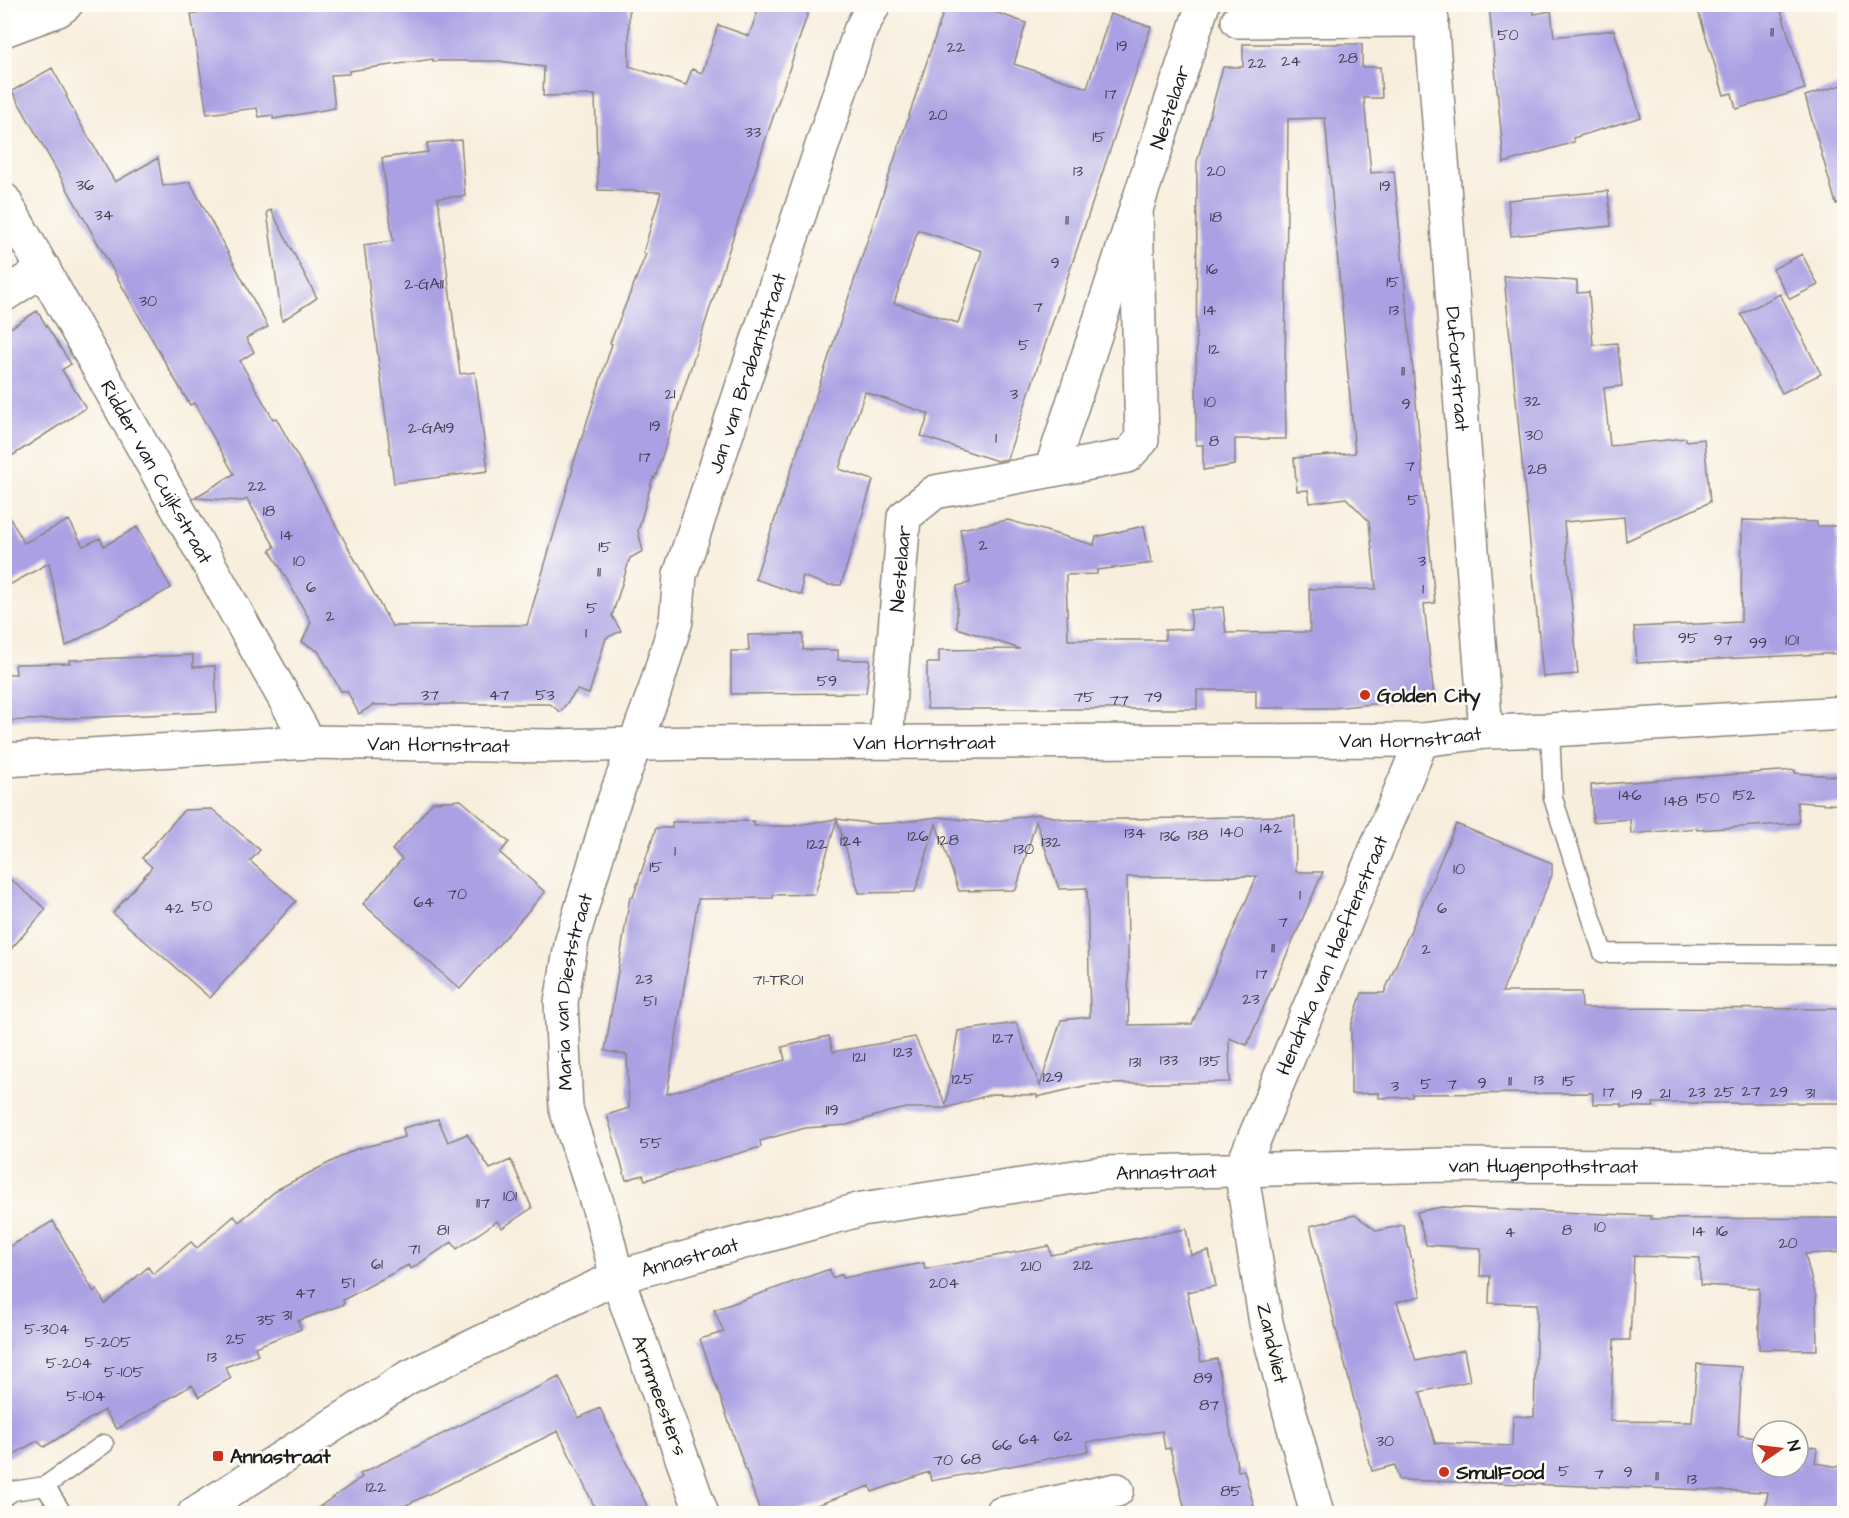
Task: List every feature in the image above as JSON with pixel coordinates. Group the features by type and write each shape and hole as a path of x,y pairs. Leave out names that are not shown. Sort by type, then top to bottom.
{"street":[{"path":"4,30 58,10 66,4"},
{"name":"Jan van Brabantstraat","path":"635,744 655,690 676,621 680,575 860,31 874,4"},
{"name":"Nestelaar","path":"1051,471 1203,4"},
{"path":"1238,21 1431,12"},
{"name":"Dufourstraat","path":"1431,12 1486,732"},
{"name":"Ridder van Cuijkstraat","path":"4,200 309,742"},
{"name":"Nestelaar","path":"886,742 904,517 935,492 1127,456 1142,440 1136,208"},
{"path":"4,295 44,269"},
{"name":"Van Hornstraat","path":"4,760 309,742 550,746 1422,740 1486,732 1845,713"},
{"name":"Hendrika van Haeftenstraat","path":"1241,1170 1422,740"},
{"name":"Maria van Dieststraat","path":"617,1277 602,1218 566,1109 561,1002 572,940 611,809 635,744"},
{"name":"van Hugenpothstraat","path":"1241,1170 1446,1165 1845,1167"},
{"name":"Annastraat","path":"194,1514 406,1378 617,1277 862,1209 1101,1173 1241,1170"},
{"name":"Zandvliet","path":"1241,1170 1266,1323 1317,1514"},
{"name":"Armmeesters","path":"617,1277 702,1514"},
{"path":"1001,1514 1117,1490"}],"lane":[{"path":"1550,730 1553,798 1603,953 1845,954"},
{"path":"4,1497 13,1491 45,1486 104,1444"},
{"path":"45,1486 63,1514"}],"building":[{"path":"252,4 629,4 629,66 686,85 692,69 702,73 718,25 749,36 760,4 811,4 655,478 653,477 638,531 643,551 630,558 612,616 621,631 606,638 589,694 577,690 560,712 550,704 454,704 373,705 359,714 347,691 341,691 318,651 302,642 311,622 270,550 275,547 247,499 243,501 194,498 234,474 194,403 190,405 170,371 12,91 52,68 80,123 115,182 158,158 163,186 190,182 268,327 246,338 254,352 240,361 273,419 276,418 392,626 527,625 572,468 612,344 610,343 646,254 643,253 661,192 598,190 595,95 543,96 544,67 499,61 433,61 433,59 349,71 349,74 331,75 335,108 273,119 273,115 259,117 257,108 207,114 191,14"},
{"path":"946,4 972,4 1026,23 1014,64 1087,88 1110,14 1151,27 1007,459 997,461 921,436 929,414 865,392 839,469 873,480 841,585 828,585 802,576 802,595 755,579","holes":["918,230 982,251 958,323 894,303"]},
{"path":"1489,4 1533,4 1534,14 1551,11 1554,37 1614,30 1641,117 1573,138 1574,142 1504,163"},
{"path":"1696,4 1779,4 1805,89 1736,109 1732,93 1724,95"},
{"path":"1243,44 1362,44 1362,67 1380,67 1382,98 1364,98 1371,173 1394,171 1435,603 1424,604 1434,698 1332,708 1256,708 1256,690 1197,690 1197,709 927,709 927,663 939,663 939,650 1020,649 957,628 957,586 970,583 960,529 1008,520 1094,545 1096,537 1144,526 1151,562 1154,563 1097,570 1097,574 1066,575 1068,640 1165,640 1165,630 1192,629 1190,610 1223,607 1226,633 1310,632 1309,589 1376,589 1369,521 1346,498 1310,503 1308,490 1297,491 1294,458 1355,453 1325,118 1288,119 1286,439 1235,439 1235,465 1203,470 1203,445 1196,445 1197,162 1223,67 1243,67"},
{"path":"1845,84 1845,203 1836,204 1805,96"},
{"path":"461,140 465,196 438,198 460,374 475,372 488,471 394,483 364,245 393,241 382,158 428,152 427,143"},
{"path":"1608,191 1611,226 1511,236 1508,200"},
{"path":"271,210 317,298 282,321 267,212"},
{"path":"1802,254 1818,285 1790,299 1773,269"},
{"path":"1504,276 1577,281 1577,293 1589,292 1593,345 1617,343 1622,386 1604,388 1610,446 1686,438 1686,441 1704,439 1710,502 1626,541 1624,517 1564,522 1578,674 1543,677"},
{"path":"1780,294 1821,374 1782,393 1741,314"},
{"path":"37,311 71,364 62,370 86,408 4,461 4,332"},
{"path":"4,507 24,543 69,520 83,546 100,538 104,546 137,527 171,588 66,646 49,563 4,588"},
{"path":"1742,520 1817,522 1817,526 1836,526 1843,618 1845,618 1845,653 1637,663 1634,627 1741,622"},
{"path":"803,634 803,650 838,650 838,660 870,660 866,693 731,694 731,651 749,651 748,635"},
{"path":"193,655 193,667 215,666 217,712 4,721 4,674 16,674 15,664"},
{"path":"1795,770 1795,773 1845,777 1845,805 1797,802 1799,823 1697,830 1697,828 1631,834 1630,819 1593,822 1591,785"},
{"path":"461,800 509,842 500,853 545,892 460,989 363,904 402,859 392,850 433,802"},
{"path":"212,809 260,850 250,861 296,901 210,998 113,913 152,867 142,858 184,810"},
{"path":"1038,814 1069,820 1295,816 1296,872 1323,872 1247,1045 1229,1038 1230,1082 1088,1085 1037,1097 1037,1095 992,1094 946,1108 907,1108 847,1125 805,1128 760,1141 761,1147 645,1180 643,1175 626,1180 607,1115 629,1108 627,1055 605,1051 630,897 633,897 656,828 672,828 672,822 754,821 754,826 791,826 837,819 875,824 938,817 983,822","holes":["837,819 859,893 915,892 936,824 959,891 1016,890 1036,821 1059,889 1087,888 1090,1017 1061,1020 1040,1086 1016,1023 958,1031 946,1105 915,1037 833,1052 829,1036 782,1047 785,1060 667,1094 698,899 773,898 773,895 815,894","1257,876 1192,1024 1129,1025 1127,877"]},
{"path":"1456,824 1552,863 1552,875 1502,992 1581,992 1582,1008 1845,1009 1845,1103 1653,1103 1654,1107 1622,1107 1621,1104 1593,1104 1593,1093 1412,1094 1412,1097 1379,1098 1379,1093 1351,1094 1351,1026 1362,993 1384,993"},
{"path":"4,874 46,909 4,957"},
{"path":"438,1119 448,1142 467,1134 490,1169 511,1160 532,1208 502,1228 497,1221 457,1249 452,1242 411,1269 408,1265 343,1300 344,1304 298,1321 301,1329 255,1347 258,1355 225,1367 231,1378 199,1397 192,1385 117,1429 104,1410 44,1447 37,1441 4,1460 4,1250 53,1221 94,1292 97,1290 105,1304 148,1267 153,1274 191,1242 197,1248 234,1216 239,1222 278,1189 356,1149 405,1137 403,1128"},
{"path":"1441,1207 1651,1216 1651,1219 1845,1218 1845,1252 1805,1254 1816,1297 1817,1350 1759,1349 1759,1288 1700,1285 1700,1258 1634,1256 1630,1340 1614,1340 1610,1421 1692,1422 1697,1364 1742,1367 1738,1435 1750,1437 1750,1479 1810,1479 1810,1447 1817,1448 1815,1463 1845,1468 1845,1514 1799,1514 1765,1509 1768,1492 1399,1480 1395,1465 1372,1471 1310,1226 1355,1215 1377,1231 1403,1225 1421,1296 1397,1302 1416,1361 1464,1350 1470,1381 1420,1392 1435,1443 1512,1446 1513,1416 1534,1417 1537,1304 1489,1303 1490,1276 1480,1276 1481,1248 1426,1245 1417,1212"},
{"path":"1186,1229 1191,1255 1209,1251 1216,1286 1187,1292 1201,1362 1217,1359 1238,1471 1244,1470 1256,1514 1186,1514 1170,1448 1165,1449 1162,1431 1087,1442 1089,1451 931,1481 929,1472 872,1492 870,1486 792,1514 761,1514 700,1339 724,1332 714,1310 830,1269 832,1278 842,1274 843,1278 924,1263 925,1269 1049,1246 1051,1255"},
{"path":"559,1377 579,1418 600,1408 651,1514 598,1514 558,1431 388,1514 309,1514 362,1477 360,1474"}],"place":[{"name":"Golden City","path":"1365,695"},
{"name":"Annastraat","path":"218,1456"},
{"name":"SmulFood","path":"1444,1472"}]}
